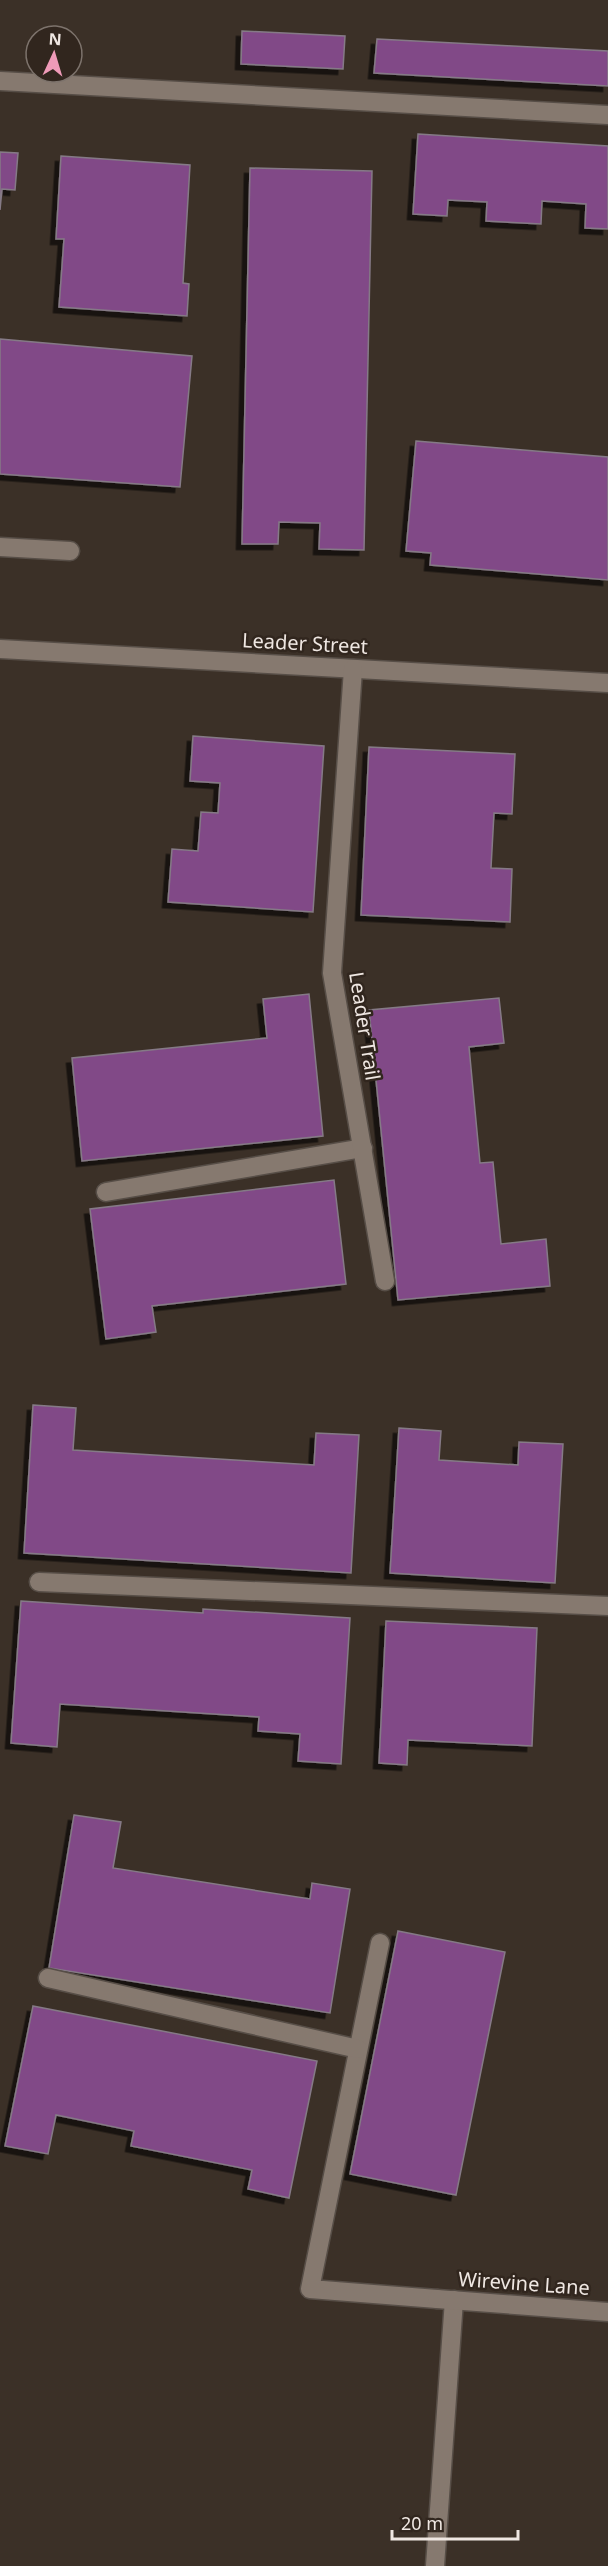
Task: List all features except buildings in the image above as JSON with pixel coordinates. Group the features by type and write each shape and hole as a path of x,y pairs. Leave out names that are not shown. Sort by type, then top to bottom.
{"street":[{"path":"0,81 608,115"},
{"path":"0,547 70,551"},
{"name":"Leader Street","path":"0,649 608,683"},
{"name":"Leader Trail","path":"353,669 332,973 385,1281"},
{"path":"106,1192 363,1148"},
{"path":"39,1582 608,1606"},
{"path":"48,1978 358,2049 380,1942"},
{"name":"Wirevine Lane","path":"358,2049 310,2289 608,2312"},
{"path":"435,2566 446,2300"}]}
